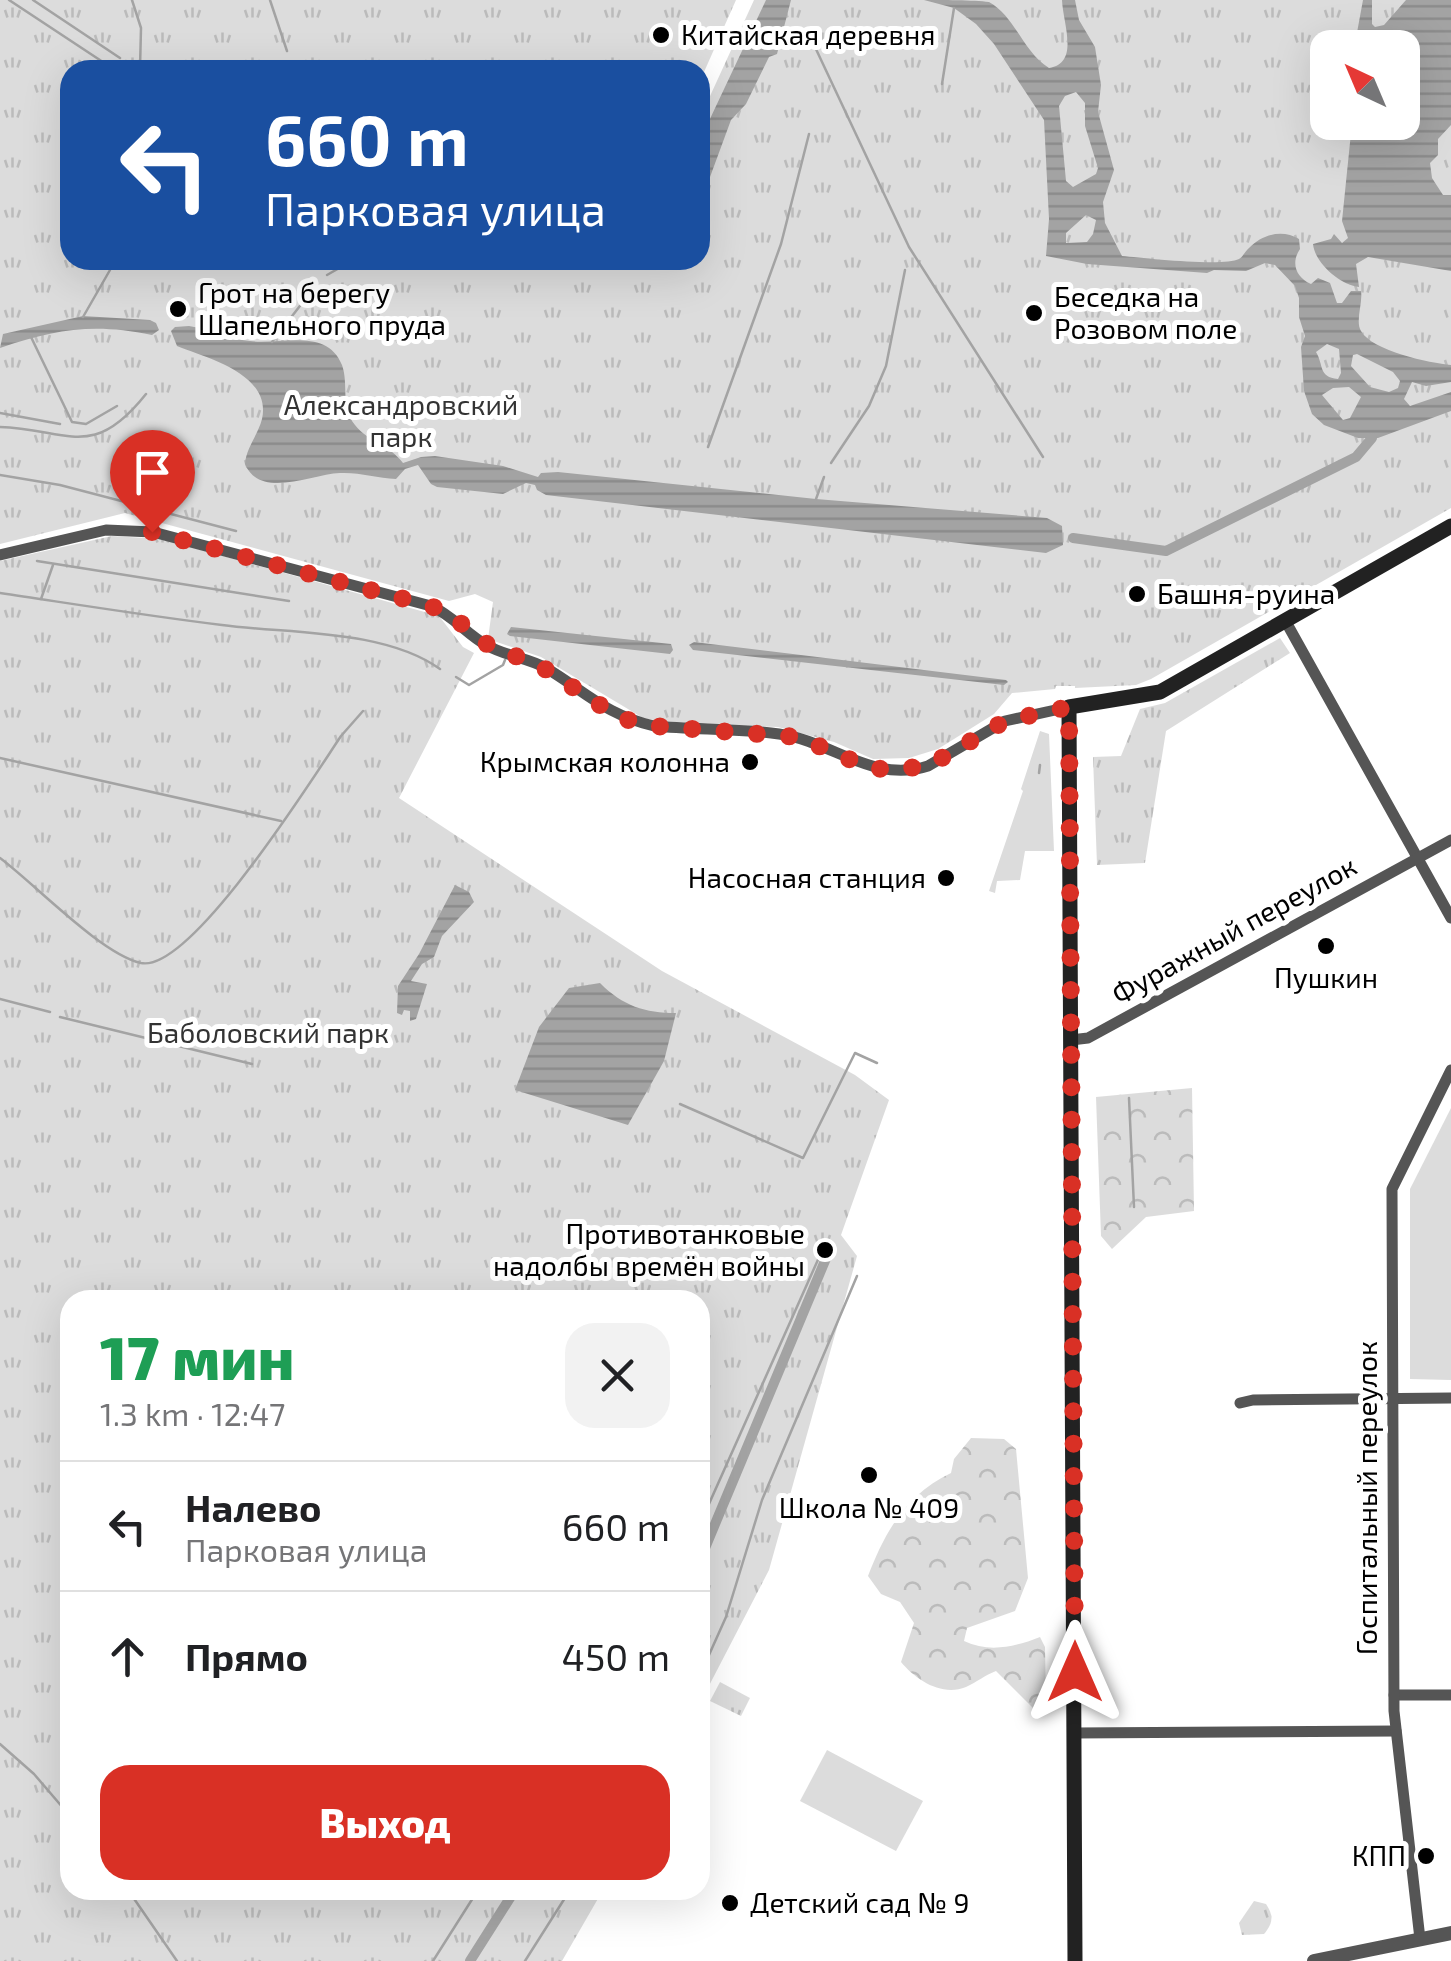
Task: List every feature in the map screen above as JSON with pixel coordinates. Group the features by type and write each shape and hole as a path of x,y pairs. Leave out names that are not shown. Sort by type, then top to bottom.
{"main road":[{"path":"1075,1961 1069,707 1160,692 1451,526"}],"street":[{"path":"0,555 106,530 152,532 431,606 449,614 492,648 536,663 615,715 631,721 798,737 865,766 887,770 928,766 1005,721 1069,707"},
{"path":"1286,622 1451,918"},
{"name":"Фуражный переулок","path":"1071,1040 1099,1032 1451,840"},
{"name":"Госпитальный переулок","path":"1420,1939 1394,1696 1392,1189 1451,1070"},
{"path":"1240,1403 1451,1398"},
{"path":"1394,1696 1451,1695"},
{"path":"1075,1732 1396,1731"},
{"path":"1314,1961 1451,1933"}],"green space":[{"name":"Александровский парк","path":"0,0 736,0 709,60 60,60 60,270 710,270 710,96 754,0 1451,0 1451,508 1151,679 1136,685 1056,686 1012,693 994,714 938,749 909,758 873,759 834,742 778,727 676,724 643,718 541,657 488,639 493,602 475,594 449,601 125,513 0,544"},
{"name":"Баболовский парк","path":"112,536 162,539 439,616 463,647 474,653 399,798 662,971 855,1075 889,1100 841,1235 857,1256 769,1570 710,1684 710,1290 60,1290 60,1900 597,1900 562,1961 0,1961 0,561"},
{"path":"1280,638 1290,653 1166,731 1145,863 1097,865 1093,757 1121,756 1140,709 1165,703"},
{"path":"1040,731 1049,734 1054,851 1025,851 1020,880 997,881 995,893 989,891"},
{"path":"1192,1088 1194,1211 1146,1217 1112,1249 1101,1236 1096,1097"},
{"path":"1451,1108 1451,1380 1410,1379 1410,1189"},
{"path":"971,1438 1004,1439 1016,1449 1028,1578 1015,1611 967,1628 964,1641 1002,1647 1040,1637 1045,1647 1046,1703 1035,1710 996,1671 957,1690 930,1685 914,1675 901,1662 914,1623 900,1602 881,1594 868,1576 899,1516 921,1492 951,1473 954,1459"},
{"path":"720,1682 750,1698 741,1716 710,1701"},
{"path":"827,1750 923,1801 896,1851 800,1801"},
{"path":"1254,1901 1266,1904 1271,1923 1264,1934 1242,1935 1239,1923"}],"shaded area":[{"path":"766,0 791,0 777,54 769,57 746,104 731,120 710,177 710,119"},
{"path":"924,0 989,2 1006,16 1032,53 1049,68 1058,65 1067,51 1062,0 1075,0 1079,20 1095,47 1101,85 1098,112 1114,170 1103,202 1105,223 1122,256 1230,261 1240,258 1266,236 1293,236 1299,239 1296,269 1301,277 1311,284 1318,278 1330,283 1337,303 1342,303 1351,291 1361,291 1359,327 1367,338 1402,355 1451,365 1451,382 1426,386 1412,382 1404,399 1410,406 1451,392 1451,411 1378,438 1358,438 1324,425 1312,414 1304,391 1301,347 1305,336 1299,298 1295,286 1275,265 1265,263 1246,271 1207,273 1087,264 1046,256 1049,219 1044,120 994,44 954,8","holes":["1076,92 1085,103 1085,126 1098,168 1096,174 1073,187 1066,181 1059,106 1065,96","1086,215 1096,220 1087,242 1066,243 1066,233","1327,344 1339,349 1338,379 1324,373 1316,352","1357,354 1393,372 1400,381 1398,388 1389,392 1370,387 1351,366 1353,355","1349,387 1361,397 1350,418 1343,420 1322,395 1333,388"]},
{"path":"1363,0 1372,0 1375,27 1384,25 1406,0 1451,0 1451,125 1438,139 1438,155 1430,163 1432,178 1443,195 1451,195 1451,271 1368,257 1356,264 1359,287 1330,272 1315,252 1313,244 1331,239 1334,234 1342,243 1348,238 1342,221 1350,140 1420,140 1420,30 1357,30"},
{"path":"83,316 150,320 159,330 152,335 112,329 75,330 0,348 3,334"},
{"path":"189,326 242,340 302,340 326,346 342,365 350,418 366,436 403,463 435,456 503,466 538,477 541,473 558,472 1047,518 1062,526 1063,545 1046,553 546,495 526,483 503,494 437,487 418,465 405,469 396,479 340,473 288,482 262,481 245,464 262,419 257,390 234,370 177,346 171,331"},
{"path":"511,627 671,644 673,650 670,654 510,636 507,634"},
{"path":"694,642 1008,682 1004,685 693,650 689,645"},
{"path":"455,885 469,892 474,902 442,936 434,957 422,964 411,981 427,984 416,1019 410,1021 410,1011 397,1013 398,986"},
{"path":"600,983 635,1007 676,1013 664,1061 628,1125 515,1090 539,1027 569,988"}],"waterway":[{"path":"9,0 100,60"},
{"path":"33,0 120,58"},
{"path":"132,0 141,28 140,60"},
{"path":"270,0 287,51"},
{"path":"942,84 954,8"},
{"path":"807,30 909,247 1043,457"},
{"path":"708,447 781,244 809,134"},
{"path":"83,317 110,270"},
{"path":"327,275 336,270"},
{"path":"831,463 869,406 886,366 905,270"},
{"path":"272,342 313,289"},
{"path":"31,337 72,422 86,424 117,406"},
{"path":"0,427 78,437 94,435 127,415 146,394"},
{"path":"0,413 60,424"},
{"path":"1073,538 1166,551 1356,457 1372,438"},
{"path":"0,475 60,485 236,531"},
{"path":"816,499 824,477"},
{"path":"37,561 289,601"},
{"path":"41,599 53,565"},
{"path":"0,593 249,628 336,635 392,647 440,669"},
{"path":"456,677 469,685 505,660"},
{"path":"0,858 107,947 141,963 163,958 190,937 250,868 341,736 363,711"},
{"path":"0,758 281,821"},
{"path":"1039,773 1040,765"},
{"path":"0,999 50,1012"},
{"path":"60,1017 252,1064"},
{"path":"680,1104 803,1158 855,1053 877,1063"},
{"path":"1129,1098 1134,1207"},
{"path":"710,1502 821,1253"},
{"path":"710,1536 827,1256"},
{"path":"710,1653 726,1617 762,1500 857,1276"},
{"path":"0,1744 60,1804"},
{"path":"135,1900 177,1961"},
{"path":"433,1961 472,1900"},
{"path":"470,1961 509,1900"},
{"path":"525,1961 564,1900"}],"place":[{"name":"Китайская деревня","path":"661,35"},
{"name":"Грот на берегу Шапельного пруда","path":"178,309"},
{"name":"Беседка на Розовом поле","path":"1034,313"},
{"name":"Башня-руина","path":"1137,594"},
{"name":"Крымская колонна","path":"750,762"},
{"name":"Насосная станция","path":"946,878"},
{"name":"Пушкин","path":"1326,946"},
{"name":"Противотанковые надолбы времён войны","path":"825,1250"},
{"name":"Школа № 409","path":"869,1475"},
{"name":"КПП","path":"1426,1856"},
{"name":"Детский сад № 9","path":"730,1903"}],"route":[{"path":"152,532 431,606 449,614 483,644 546,668 615,715 654,726 798,737 865,766 902,771 928,766 1005,721 1069,707 1075,1672"}]}
